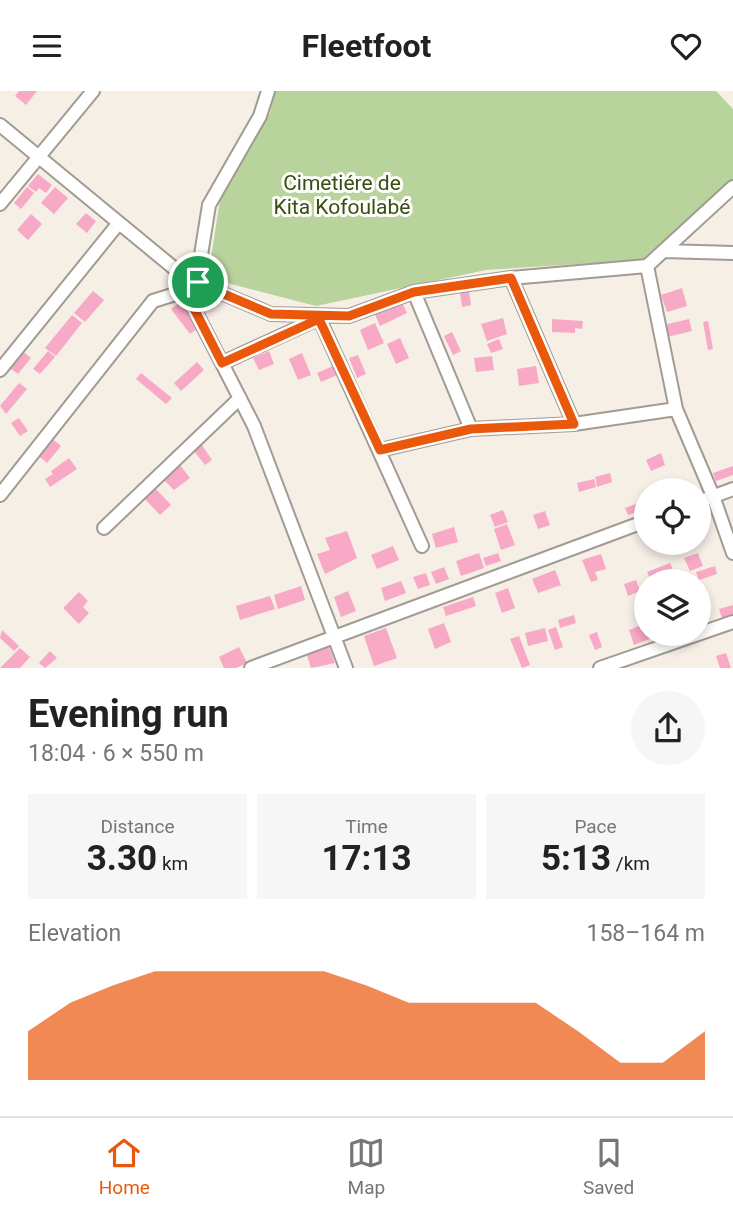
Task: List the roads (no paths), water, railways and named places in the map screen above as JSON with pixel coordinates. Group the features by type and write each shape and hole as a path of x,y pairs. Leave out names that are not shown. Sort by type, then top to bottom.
{"street":[{"path":"0,204 93,91"},
{"path":"268,91 260,116 209,205 190,288 222,363 254,426 346,668"},
{"path":"0,125 190,288 271,314 349,316"},
{"path":"222,363 319,319 349,316 414,292 511,278 647,266 733,187"},
{"path":"0,370 118,224"},
{"path":"664,251 733,253"},
{"path":"647,266 676,409 713,496 733,553"},
{"path":"511,278 574,424"},
{"path":"0,495 153,301 190,288"},
{"path":"414,292 471,429"},
{"path":"319,319 422,546"},
{"path":"104,528 240,398"},
{"path":"380,450 471,429 574,424 676,409"},
{"path":"713,496 733,489"},
{"path":"251,668 634,525"},
{"path":"600,668 733,622"}],"park label":[{"name":"Cimetiére de Kita Kofoulabé","path":"342,195"}]}
